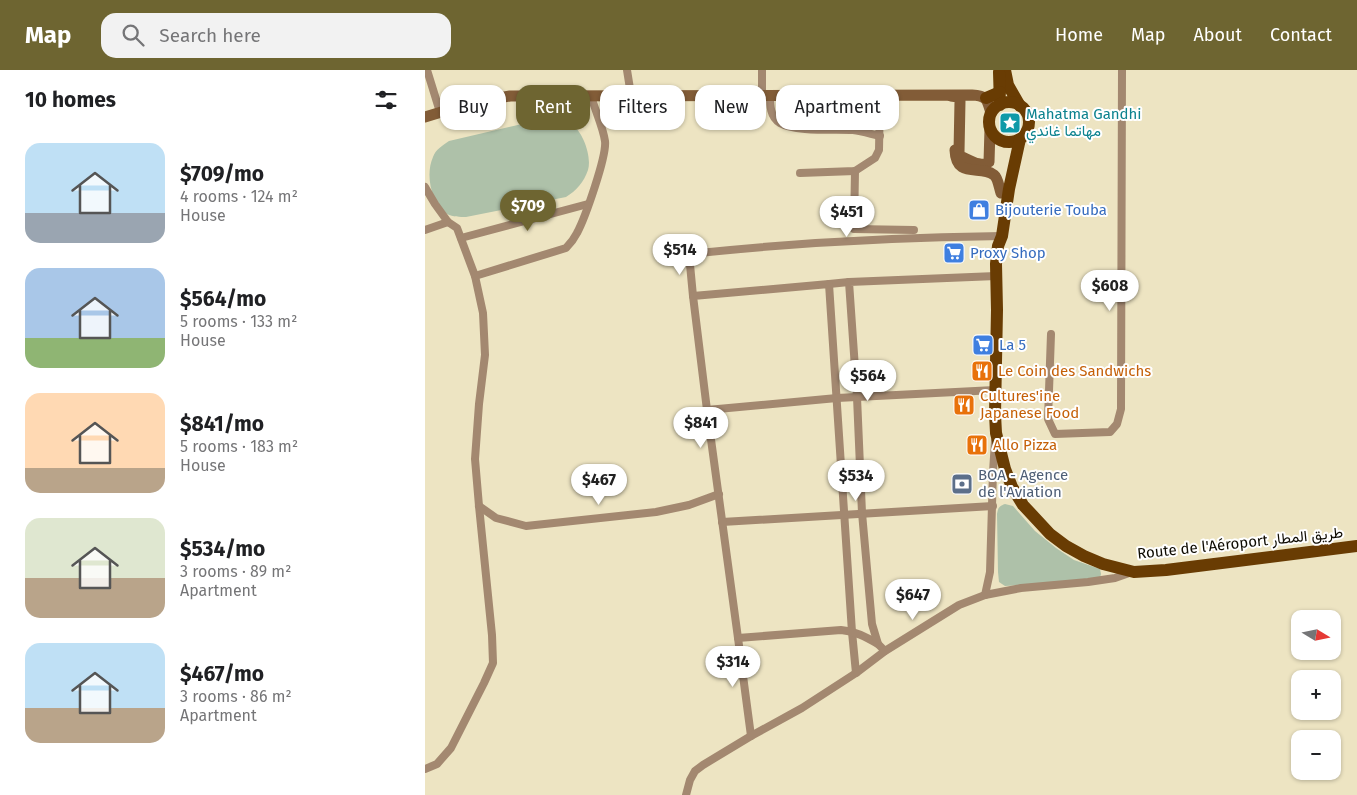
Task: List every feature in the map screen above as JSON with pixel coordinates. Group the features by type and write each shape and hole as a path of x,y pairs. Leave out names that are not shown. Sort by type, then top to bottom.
{"main road":[{"path":"986,98 997,103 1010,102 1026,111 1029,121 1027,131 1019,139 1002,141 993,134 991,129 989,121 997,103 999,70"},
{"path":"1005,70 1008,85 1020,106"},
{"name":"Route de l'Aéroport طريق المطار","path":"998,239 1019,139"},
{"name":"Route de l'Aéroport طريق المطار","path":"1002,141 1008,157 1001,193 996,276 995,433 1005,469 1012,487 1023,505 1050,534 1066,546 1103,564 1134,572 1166,570 1357,546"}],"street":[{"path":"425,117 440,112 427,70"},
{"path":"627,70 629,85"},
{"path":"762,70 764,85"},
{"path":"1051,334 1047,419 1055,434 1110,432 1117,424 1121,409 1122,70"},
{"path":"776,95 766,95 773,116 779,123 790,127 856,130 880,136"},
{"path":"899,95 973,95 986,98"},
{"path":"475,276 566,248 573,241 588,204 605,150 605,141 591,96"},
{"path":"506,97 600,96"},
{"path":"951,96 958,98 960,101 959,152 961,156 979,165 989,162 991,129"},
{"path":"951,96 956,100 955,153 958,163 971,170 992,173 995,176 1001,193"},
{"path":"800,173 855,172 875,158 879,150 880,130"},
{"path":"855,172 854,229 914,230"},
{"path":"425,187 447,222 457,228 475,276 483,313 485,355 475,459 493,663 451,748 437,764 425,769"},
{"path":"461,238 588,204"},
{"path":"425,230 447,222"},
{"path":"751,736 707,410 689,254 757,247 887,240 998,239"},
{"path":"693,296 849,282 996,276"},
{"path":"849,282 857,397 862,513 872,624 878,644"},
{"path":"829,284 856,673"},
{"path":"707,410 837,398 995,390"},
{"path":"985,596 991,572 995,433"},
{"path":"479,506 496,518 526,526 656,512 689,505 719,494"},
{"path":"722,522 993,506"},
{"path":"686,795 690,780 695,771 703,765 803,708 856,673 885,651 959,606 985,596 1021,588 1088,582 1115,578 1134,572"},
{"path":"738,638 841,630 865,636 885,651"}],"green space":[{"path":"516,125 516,130 577,130 583,138 589,158 588,170 582,182 566,197 466,217 447,214 437,203 431,188 430,172 434,154 449,141 496,130 506,130 506,128"},
{"path":"1005,504 1013,506 1035,531 1056,548 1074,560 1100,569 1100,578 1084,581 1005,586 999,582 997,514 999,508"}],"place":[{"name":"Mahatma Gandhi مهاتما غاندي","path":"1010,123"},
{"name":"Bijouterie Touba","path":"979,210"},
{"name":"Proxy Shop","path":"954,253"},
{"name":"La 5","path":"983,345"},
{"name":"Le Coin des Sandwichs","path":"982,371"},
{"name":"Cultures'ine Japanese Food","path":"964,405"},
{"name":"Allo Pizza","path":"977,445"},
{"name":"BOA - Agence de l'Aviation","path":"962,484"}]}
